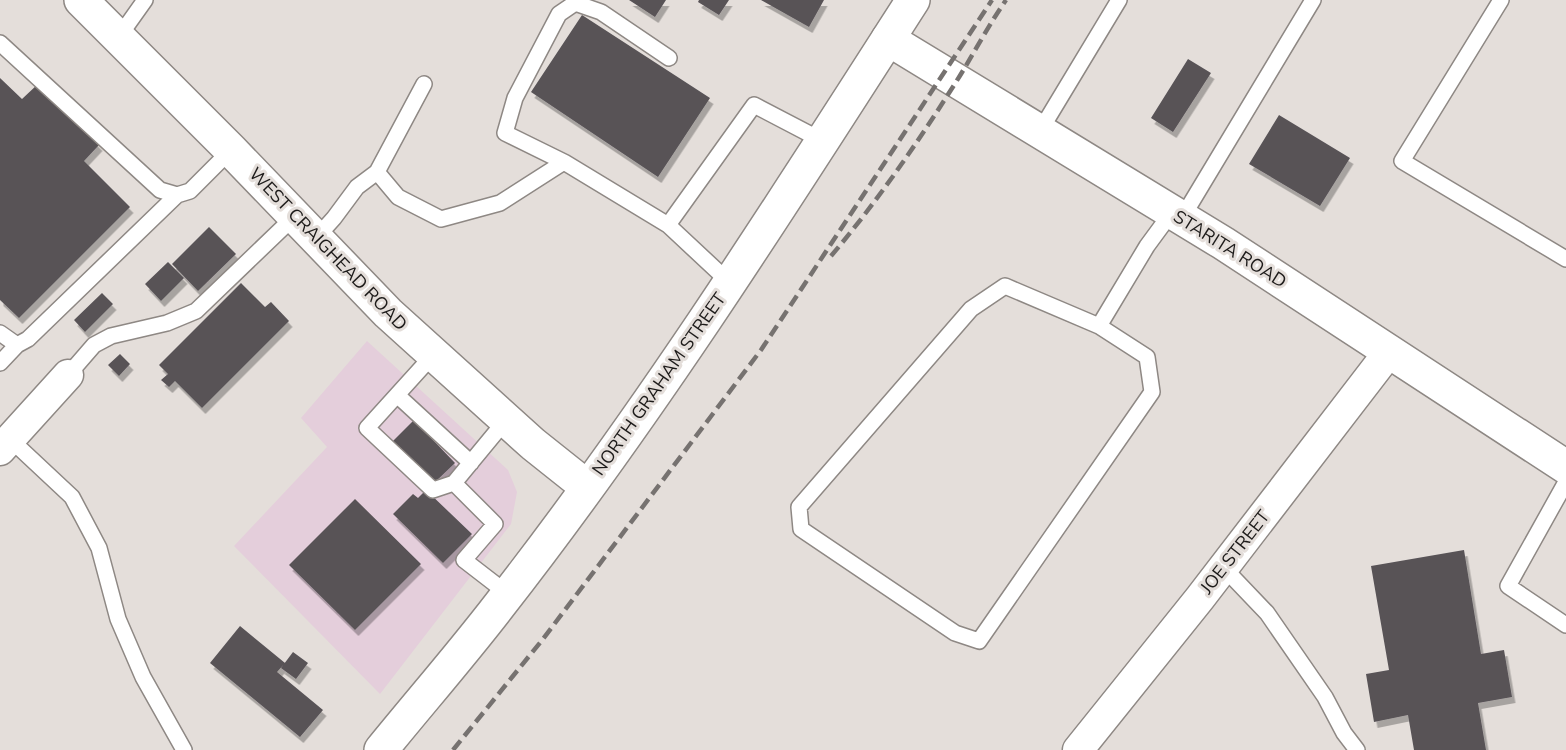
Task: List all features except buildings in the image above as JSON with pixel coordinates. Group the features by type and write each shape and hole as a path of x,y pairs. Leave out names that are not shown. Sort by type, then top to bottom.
{"street":[{"name":"WEST CRAIGHEAD ROAD","path":"81,0 231,150 388,313 506,420 587,487"},
{"name":"NORTH GRAHAM STREET","path":"381,750 508,594 623,438 823,141 913,0"},
{"name":"STARITA ROAD","path":"888,39 1177,215 1566,467"},
{"name":"JOE STREET","path":"1078,750 1389,352"},
{"path":"5,445 68,375"}],"lane":[{"path":"118,38 146,0"},
{"path":"1040,131 1119,0"},
{"path":"1099,326 1147,246 1177,215 1313,0"},
{"path":"1501,0 1402,161 1566,259"},
{"path":"669,58 601,12 575,3 559,14 515,98 505,133 564,162 668,225 729,282"},
{"path":"0,43 160,190 177,195"},
{"path":"68,375 94,345 111,336 167,323 196,311 306,227 334,218 357,187 377,172 424,84"},
{"path":"668,225 754,105 823,141"},
{"path":"0,363 17,345 28,339 177,195 190,191 231,150"},
{"path":"377,172 398,197 441,219 500,203 564,162"},
{"path":"1005,286 1099,326 1147,357 1152,392 980,641 955,633 801,529 799,507 971,309 997,291 1005,286"},
{"path":"0,333 17,345"},
{"path":"434,354 367,428 410,465 433,490 454,483 506,420"},
{"path":"397,395 437,438 471,463"},
{"path":"5,445 72,497 99,548 118,619 143,677 184,750"},
{"path":"1566,482 1508,586 1566,625"},
{"path":"454,483 495,524 464,560 508,594"},
{"path":"1223,567 1266,613 1325,697 1344,733 1357,750"}],"shaded area":[{"path":"367,341 508,470 517,492 511,524 380,694 234,546 327,447 301,418"}],"railway":[{"path":"453,750 543,639 761,350 992,0"},
{"path":"831,256 881,193 912,149 1006,0"}]}
